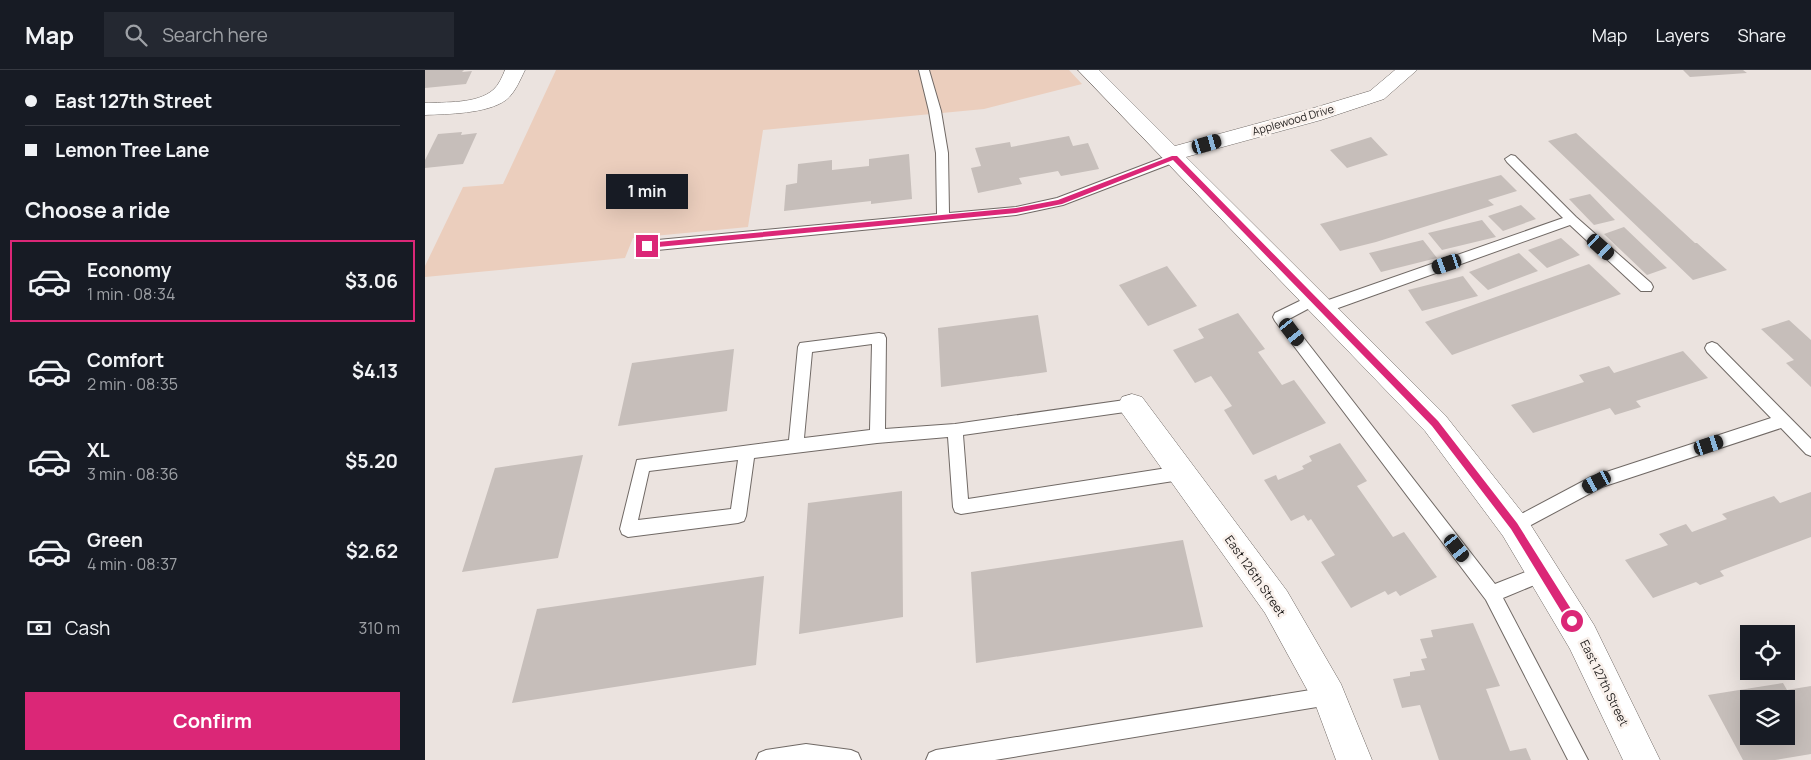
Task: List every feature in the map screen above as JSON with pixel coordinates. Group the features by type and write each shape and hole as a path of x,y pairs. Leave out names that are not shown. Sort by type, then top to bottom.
{"street":[{"path":"425,109 463,106 497,97 508,85 515,70"},
{"name":"East 127th Street","path":"1088,70 1435,423 1514,526 1582,636 1642,760"},
{"name":"Applewood Drive","path":"1173,156 1377,95 1407,70"},
{"name":"East 126th Street","path":"1132,405 1276,602 1329,696 1354,760"}],"lane":[{"path":"923,70 935,112 942,153 943,218"},
{"path":"647,246 1016,211 1059,202 1173,156"},
{"path":"1511,158 1572,220 1646,287"},
{"path":"1572,220 1280,317 1492,594 1578,760"},
{"path":"796,446 805,347 879,338 877,436"},
{"path":"1712,348 1811,448"},
{"path":"747,453 738,516 629,529 643,465 877,436 955,430 1132,405"},
{"path":"1514,526 1597,482 1783,421"},
{"path":"955,430 961,507 1180,473"},
{"path":"1492,594 1543,573"},
{"path":"936,760 1329,696"},
{"path":"766,760 806,757 851,760"}],"shaded area":[{"path":"556,70 1069,70 1082,84 984,109 763,130 748,227 633,238 625,258 425,277 425,266 463,187 503,184"}],"building":[{"path":"425,70 472,71 466,84 425,88"},
{"path":"1683,70 1743,70 1747,73 1690,77"},
{"path":"462,132 461,135 477,133 463,164 425,168 425,160 438,134"},
{"path":"1576,133 1695,243 1727,270 1693,280 1548,141"},
{"path":"1069,136 1073,146 1088,143 1099,169 1061,176 1058,171 1019,178 1022,184 978,193 971,168 981,166 975,148 1010,142 1011,147"},
{"path":"1371,137 1388,155 1347,168 1330,150"},
{"path":"909,154 912,199 871,204 871,201 784,211 786,185 797,183 798,164 832,160 832,170 869,166 869,159"},
{"path":"1501,175 1517,191 1488,200 1494,205 1376,242 1340,251 1320,224"},
{"path":"1590,194 1615,220 1594,225 1569,199"},
{"path":"1521,205 1536,219 1503,231 1488,216"},
{"path":"1482,220 1496,237 1442,250 1428,233"},
{"path":"1624,227 1667,268 1647,275 1604,234"},
{"path":"1561,238 1580,255 1547,268 1528,250"},
{"path":"1423,240 1437,258 1381,272 1369,253"},
{"path":"1519,253 1538,271 1488,290 1469,272"},
{"path":"1589,264 1621,294 1452,355 1425,322"},
{"path":"1167,266 1197,306 1148,326 1119,285"},
{"path":"1463,276 1478,296 1422,311 1408,290"},
{"path":"1238,313 1265,349 1258,352 1282,385 1294,380 1326,423 1253,455 1224,410 1232,406 1211,376 1195,383 1173,350 1204,338 1198,329"},
{"path":"1038,315 1047,372 941,387 938,328"},
{"path":"1789,320 1811,340 1811,387 1786,363 1794,360 1761,329"},
{"path":"734,349 727,411 618,426 632,363"},
{"path":"1683,351 1708,378 1636,401 1641,407 1615,415 1610,408 1533,433 1511,405 1584,382 1579,375 1609,366 1614,373"},
{"path":"1340,443 1367,481 1357,486 1393,537 1404,532 1437,577 1400,596 1396,591 1388,595 1385,591 1351,608 1321,562 1335,555 1311,519 1308,521 1304,515 1291,521 1264,480 1276,475 1278,480 1304,469 1302,466 1312,461 1309,456"},
{"path":"583,455 558,558 462,572 495,468"},
{"path":"902,491 903,617 799,634 808,503"},
{"path":"1811,492 1811,537 1720,571 1724,576 1700,585 1696,582 1653,598 1625,560 1668,545 1659,534 1686,524 1692,532 1727,519 1722,514 1774,496 1780,503"},
{"path":"1183,540 1203,627 976,663 971,572"},
{"path":"764,576 756,665 512,703 537,609"},
{"path":"1473,623 1500,686 1486,689 1510,751 1526,748 1531,760 1439,760 1420,705 1402,708 1393,679 1410,676 1410,672 1425,670 1421,659 1427,658 1420,639 1433,637 1431,630"},
{"path":"1783,683 1787,690 1811,686 1811,754 1775,760 1743,760 1708,695"}],"route":[{"path":"647,246 1016,211 1059,202 1174,158 1435,423 1514,526 1572,621"}]}
